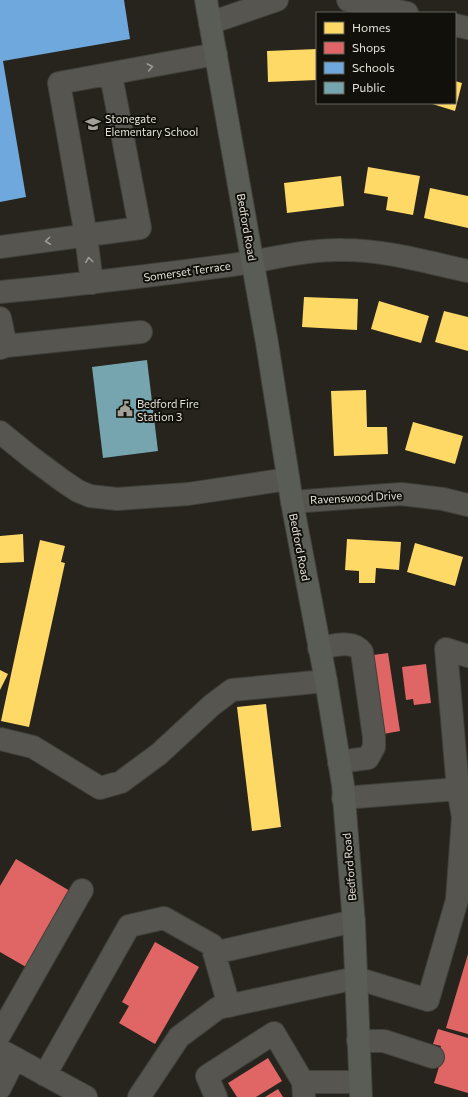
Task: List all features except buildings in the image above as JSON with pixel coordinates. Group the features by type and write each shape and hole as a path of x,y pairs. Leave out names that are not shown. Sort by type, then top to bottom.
{"main road":[{"name":"Bedford Road","path":"206,0 253,262 292,502 326,681 339,762 354,920 358,1042 362,1093"}],"street":[{"path":"210,23 277,0"},
{"path":"348,0 402,12"},
{"path":"456,25 468,28"},
{"path":"92,283 86,236 59,83 112,75 216,54"},
{"path":"0,247 140,228 112,75"},
{"name":"Somerset Terrace","path":"0,292 92,283 253,262 308,252 342,250 383,252 468,271"},
{"path":"0,318 3,346 141,332"},
{"path":"0,432 63,481 78,491 90,496 117,499 188,494 288,479"},
{"name":"Ravenswood Drive","path":"292,502 401,494 443,499 468,505"},
{"path":"320,648 343,644 359,648 362,652 374,737 374,747 368,758 339,762"},
{"path":"139,1097 179,1037 218,1008 356,978 428,1000 457,900 465,818 458,789 446,649 468,656"},
{"path":"0,739 33,747 100,788 121,782 159,754 212,705 232,690 326,681"},
{"path":"343,798 458,789"},
{"path":"0,1034 82,890"},
{"path":"45,1075 129,926 164,918 212,945 229,1006"},
{"path":"214,953 354,920"},
{"path":"216,1097 207,1076 274,1033 304,1089 362,1093"},
{"path":"358,1042 384,1041 433,1057"},
{"path":"0,1088 7,1054 86,1097"}],"place":[{"name":"Stonegate Elementary School","path":"93,124"},
{"name":"Bedford Fire Station 3","path":"125,409"}]}
